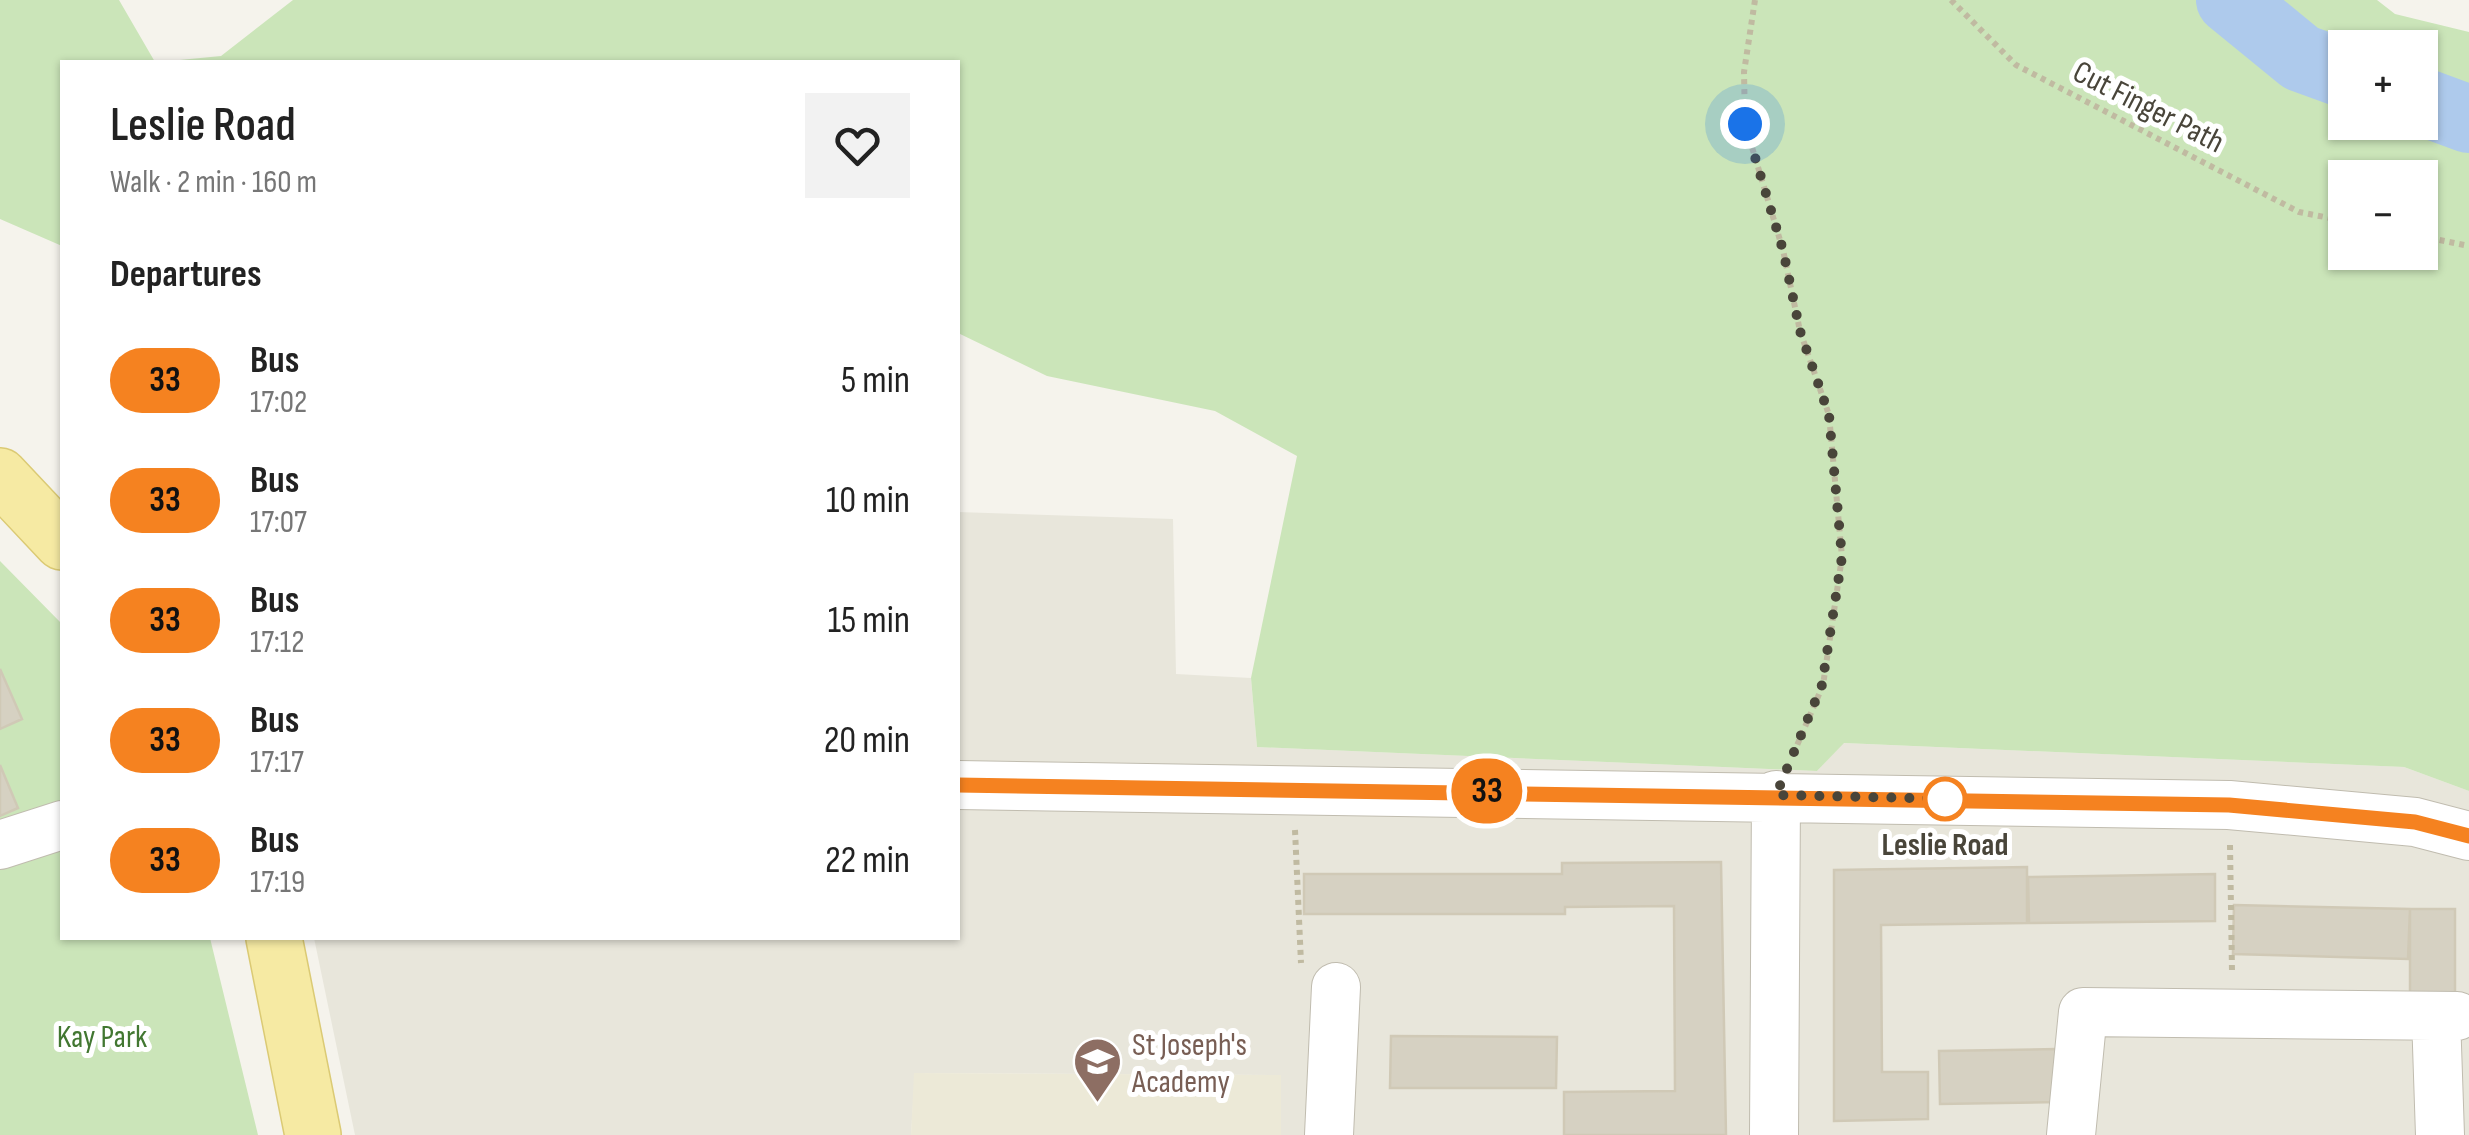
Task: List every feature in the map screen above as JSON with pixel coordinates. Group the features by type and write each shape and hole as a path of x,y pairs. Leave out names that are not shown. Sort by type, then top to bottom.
{"main road":[{"path":"0,476 60,540"},
{"path":"274,940 313,1135"}],"street":[{"path":"960,785 2229,805 2415,822 2469,836"},
{"path":"1774,1135 1776,795"},
{"path":"0,845 60,826"},
{"path":"1329,1135 1336,994"},
{"path":"2071,1135 2083,1012 2446,1016 2440,1135"}],"path":[{"path":"1755,0 1744,72 1745,124 1783,250 1800,331 1829,415 1842,557 1822,685 1776,795"},
{"name":"Cut Finger Path","path":"1950,0 2016,66 2299,212 2328,218"},
{"path":"2438,240 2469,246"},
{"path":"1294,789 1302,977 1336,994"},
{"path":"2229,805 2233,1014"}],"shaded area":[{"path":"960,512 1173,519 1176,674 1251,678 1257,747 1817,771 1843,743 2404,767 2469,791 2469,1135 1281,1135 1281,1075 915,1073 911,1135 355,1135 314,940 960,940"},
{"name":"St Joseph's Academy","path":"914,1073 1281,1075 1281,1135 911,1135"}],"green space":[{"path":"0,0 119,0 154,60 60,60 60,245 0,219"},
{"path":"293,0 2377,0 2395,14 2469,32 2469,791 2404,767 1844,743 1817,771 1257,747 1251,678 1297,456 1215,411 1047,376 960,334 960,60 180,60 221,56"},
{"name":"Kay Park","path":"0,561 60,622 60,940 210,940 258,1135 0,1135"}],"building":[{"path":"0,669 22,719 0,729"},
{"path":"0,765 18,808 0,816"},
{"path":"1721,862 1726,1135 1564,1135 1564,1092 1675,1091 1674,906 1565,907 1565,914 1304,914 1304,874 1562,874 1562,863"},
{"path":"2027,867 2027,923 1881,925 1882,1072 1928,1072 1928,1119 1834,1121 1834,870"},
{"path":"2215,874 2215,921 2029,923 2028,877"},
{"path":"2234,905 2410,909 2408,959 2233,954"},
{"path":"2410,909 2455,909 2455,1003 2410,1004"},
{"path":"1391,1036 1557,1037 1556,1088 1390,1088"},
{"path":"2056,1049 2057,1102 1940,1104 1939,1051"}],"waterway":[{"path":"2230,0 2301,58 2328,68"},
{"path":"2438,108 2469,119"}],"bus line":[{"name":"33","path":"960,785 2229,805 2415,822 2469,836"}],"place":[{"name":"Leslie Road","path":"1945,799"},
{"name":"St Joseph's Academy","path":"1097,1104"}],"route":[{"path":"1745,124 1783,250 1800,331 1829,415 1842,557 1822,685 1776,795 1956,799 1945,799"}]}
